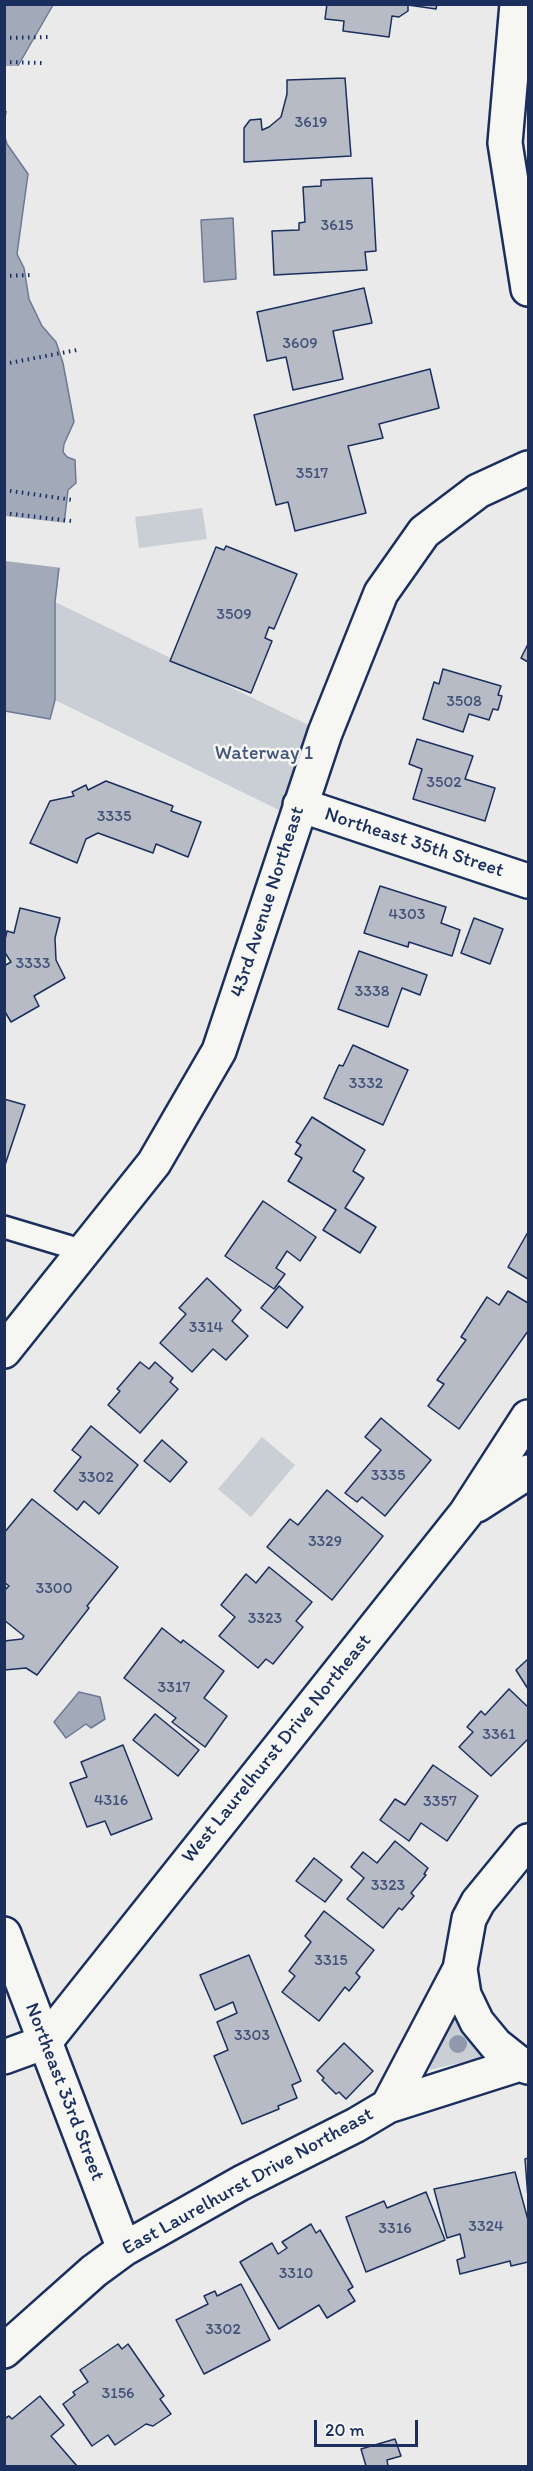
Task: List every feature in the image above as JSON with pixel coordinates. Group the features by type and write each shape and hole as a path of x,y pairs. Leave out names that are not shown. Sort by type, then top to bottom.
{"street":[{"path":"517,4 505,143 528,289"},
{"name":"43rd Avenue Northeast","path":"4,1351 154,1163 219,1051 336,701 381,594 424,532 477,491 528,468"},
{"name":"Northeast 35th Street","path":"300,805 528,881"},
{"name":"West Laurelhurst Drive Northeast","path":"45,2042 465,1513 528,1418"},
{"path":"465,1513 528,1472"},
{"path":"388,2106 460,1969 469,1918 478,1902 528,1841"},
{"name":"Northeast 33rd Street","path":"4,1934 124,2249"},
{"name":"East Laurelhurst Drive Northeast","path":"460,1969 464,1995 477,2022 496,2045 524,2065"},
{"path":"4,2057 45,2042"},
{"name":"East Laurelhurst Drive Northeast","path":"4,2351 94,2271 124,2249 241,2183 357,2125 388,2106 524,2065"}],"lane":[{"path":"4,1227 84,1251"}],"path":[{"path":"4,38 49,37"},
{"path":"4,62 42,63"},
{"path":"4,276 32,275"},
{"path":"4,364 78,350"},
{"path":"4,490 73,500"},
{"path":"4,513 71,521"}],"green space":[{"path":"202,508 207,539 139,548 135,517"},
{"name":"Waterway 1","path":"55,602 325,733 295,818 55,700"},
{"path":"262,1437 295,1465 251,1517 218,1489"},
{"path":"455,2008 486,2057 429,2070"}],"water":[{"path":"5,5 53,5 15,71 5,117"},
{"path":"4,134 7,144 28,174 17,254 24,268 29,299 42,326 56,342 63,363 74,422 64,444 63,452 67,457 75,460 76,483 68,490 55,602 55,700 50,719 5,711"},
{"path":"233,218 236,279 204,282 201,220"},
{"path":"79,1692 100,1697 105,1719 91,1728 86,1724 66,1738 54,1722"}],"pier":[{"path":"5,66 21,66 9,111 5,111"},
{"path":"5,516 67,523 62,568 5,561"}],"building":[{"path":"327,4 437,4 436,9 408,5 408,11 399,17 392,16 389,37 343,31 344,21 325,19"},
{"path":"345,78 351,156 244,162 244,128 250,120 261,119 262,130 281,117 287,94 287,80"},
{"path":"372,178 376,251 365,252 367,270 274,275 272,231 299,230 299,223 305,222 303,187 321,186 321,180"},
{"path":"364,288 372,323 333,331 343,379 293,390 286,357 267,361 257,312"},
{"path":"430,369 439,408 379,424 383,438 348,446 366,513 295,531 288,502 276,505 254,415"},
{"path":"226,546 297,574 274,629 269,627 265,638 272,641 251,693 170,661 216,547 224,550"},
{"path":"528,644 528,662 521,658"},
{"path":"443,669 501,686 498,695 502,696 498,710 493,709 489,720 469,714 463,732 423,719 434,682 439,684"},
{"path":"417,739 473,756 465,779 495,788 485,821 413,799 422,769 409,764"},
{"path":"106,781 173,806 171,811 201,822 188,857 156,844 153,853 98,833 86,839 77,863 30,843 50,801 74,796 72,792 86,785 88,790"},
{"path":"380,886 446,907 441,923 460,930 452,956 409,942 408,947 364,933"},
{"path":"20,908 60,918 55,938 56,960 65,978 34,996 39,1006 11,1022 4,1010 4,966 11,962 4,951 4,944 7,931 14,933"},
{"path":"474,918 503,929 490,964 461,953"},
{"path":"359,951 427,975 420,995 402,988 388,1027 338,1009"},
{"path":"353,1045 408,1070 383,1125 324,1098 339,1065 343,1066"},
{"path":"4,1099 25,1105 4,1168"},
{"path":"312,1117 365,1150 353,1171 364,1178 345,1208 376,1227 360,1253 323,1230 336,1210 288,1181 302,1158 295,1154 301,1145 296,1142"},
{"path":"263,1201 316,1237 300,1261 287,1251 276,1268 285,1274 274,1289 225,1256"},
{"path":"528,1232 528,1279 508,1267"},
{"path":"207,1278 241,1310 232,1321 248,1336 226,1360 213,1349 192,1372 160,1343 186,1314 179,1308"},
{"path":"279,1286 303,1307 287,1328 261,1308"},
{"path":"508,1291 528,1303 528,1331 459,1429 428,1406 444,1384 437,1380 466,1340 461,1337 487,1297 499,1305"},
{"path":"140,1362 149,1369 155,1362 173,1378 170,1382 178,1389 140,1433 108,1405 120,1391 117,1389"},
{"path":"381,1418 431,1460 385,1516 362,1497 357,1502 345,1493 381,1450 365,1437"},
{"path":"91,1426 138,1465 99,1514 84,1501 77,1510 54,1491 81,1457 72,1450"},
{"path":"162,1440 187,1462 170,1482 144,1461"},
{"path":"327,1490 383,1536 332,1600 267,1547 290,1519 298,1525"},
{"path":"32,1499 118,1567 37,1675 26,1668 4,1670 4,1641 22,1639 24,1636 4,1620 4,1591 9,1586 4,1582 4,1533"},
{"path":"269,1567 312,1602 296,1621 303,1627 273,1664 266,1659 258,1668 219,1636 235,1617 221,1605 246,1574 256,1583"},
{"path":"162,1628 181,1643 183,1640 224,1671 204,1698 227,1716 205,1747 172,1722 176,1718 124,1678"},
{"path":"528,1659 528,1689 516,1670"},
{"path":"509,1689 528,1707 528,1739 491,1776 459,1747 473,1732 467,1727 481,1711 485,1715"},
{"path":"155,1714 199,1750 178,1776 133,1740"},
{"path":"123,1745 152,1819 111,1835 105,1821 87,1827 70,1783 87,1777 81,1762"},
{"path":"433,1765 478,1796 447,1841 421,1823 409,1841 380,1820 395,1799 405,1805"},
{"path":"395,1841 428,1868 424,1874 426,1875 411,1893 414,1896 402,1910 399,1908 383,1928 347,1899 364,1878 351,1867 363,1852 377,1863"},
{"path":"314,1858 342,1880 325,1902 296,1881"},
{"path":"324,1911 374,1950 356,1973 360,1977 349,1991 345,1987 319,2021 282,1992 295,1976 289,1971 311,1942 305,1936"},
{"path":"249,1955 301,2081 292,2085 297,2098 278,2106 279,2109 242,2124 214,2056 228,2050 217,2022 237,2013 233,2002 215,2010 200,1975"},
{"path":"344,2043 373,2071 346,2099 339,2092 336,2094 322,2080 324,2078 317,2071"},
{"path":"528,2158 528,2198 525,2159"},
{"path":"515,2172 528,2220 528,2262 511,2266 510,2261 460,2274 457,2260 465,2257 460,2234 447,2238 434,2189"},
{"path":"426,2192 445,2240 366,2272 346,2217 384,2201 387,2208"},
{"path":"311,2224 316,2233 320,2230 353,2287 348,2290 355,2301 327,2318 319,2305 279,2329 240,2262 272,2243 278,2254 287,2248 282,2242"},
{"path":"241,2284 270,2340 204,2374 176,2320 208,2304 204,2296 215,2291 217,2296"},
{"path":"118,2344 122,2349 128,2344 164,2396 160,2399 171,2414 153,2426 146,2424 115,2445 108,2435 92,2446 63,2404 75,2395 73,2392 88,2382 80,2370"},
{"path":"40,2396 64,2425 51,2436 77,2466 4,2466 4,2419 9,2416 12,2419"},
{"path":"395,2439 401,2456 387,2460 388,2466 366,2466 361,2449"}]}
